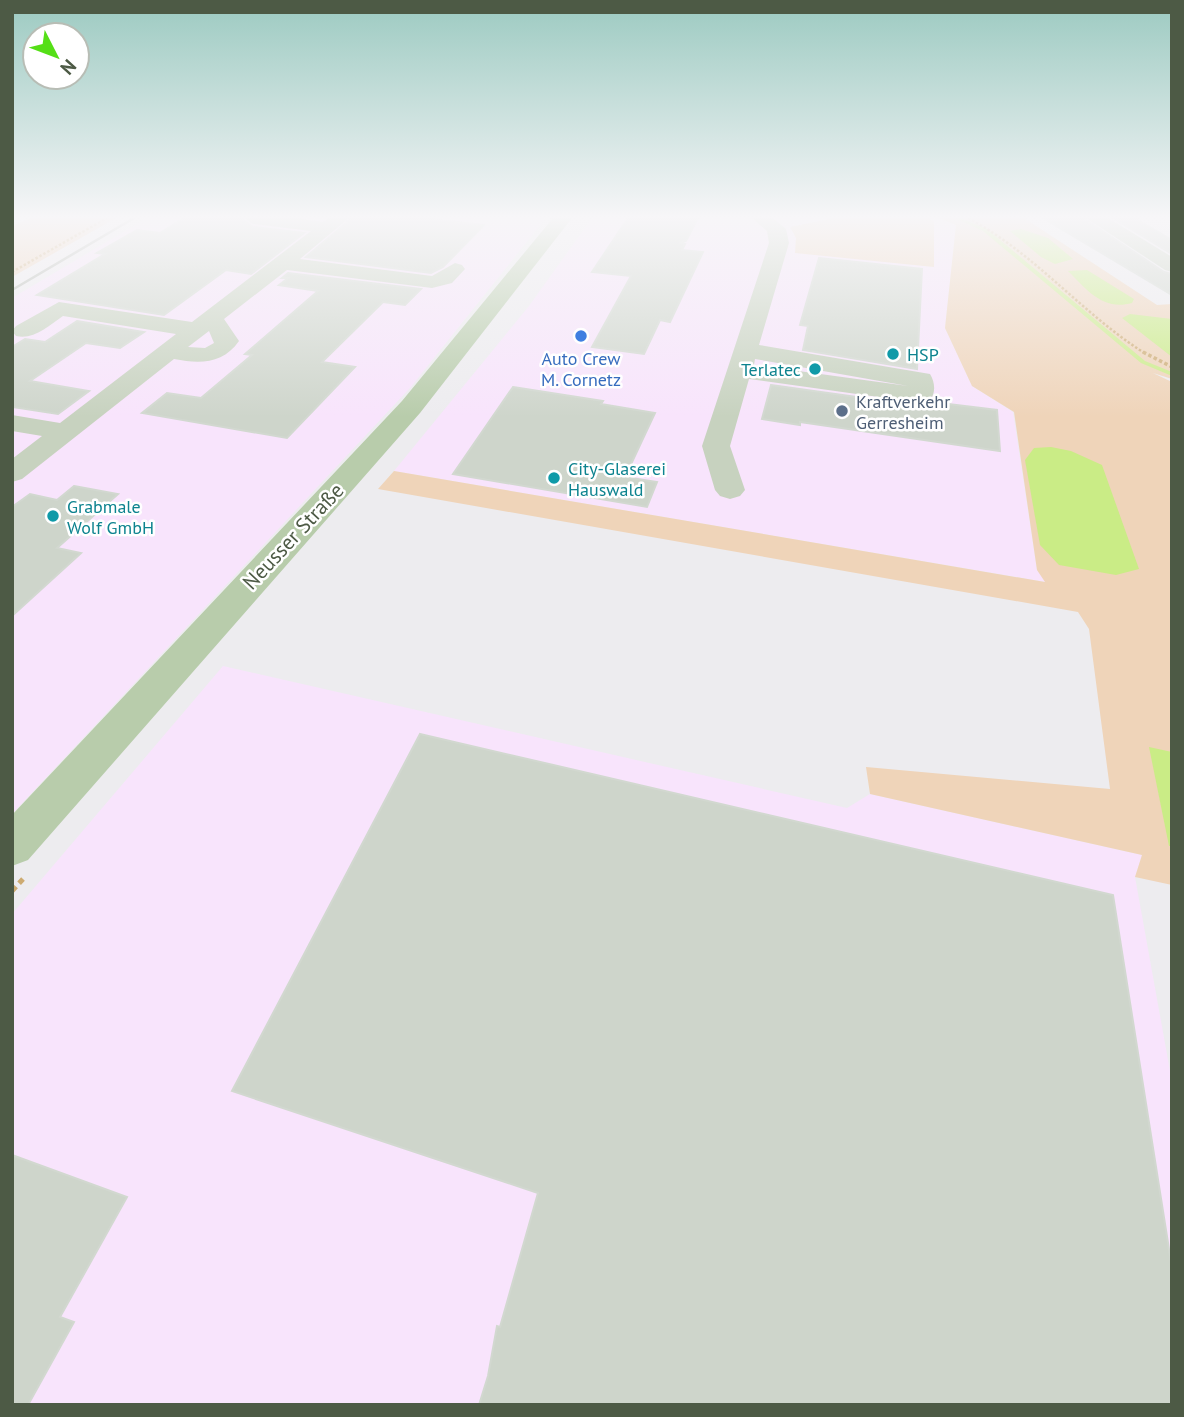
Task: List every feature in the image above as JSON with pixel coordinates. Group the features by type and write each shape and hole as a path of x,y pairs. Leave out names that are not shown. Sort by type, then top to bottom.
{"main road":[{"name":"Neusser Straße","path":"12,846 411,407 510,284"}],"street":[{"path":"12,473 255,284"},
{"path":"730,490 716,446 766,284"},
{"path":"24,331 59,309 160,324 204,324 226,338 223,347 213,353 199,356 169,351"},
{"path":"160,324 180,310"},
{"path":"742,360 839,364 858,370 921,379 921,395 742,360"},
{"path":"12,423 66,432"}],"path":[{"path":"1059,284 1123,338 1148,356 1172,368"}],"shaded area":[{"path":"35,284 493,284 410,388 12,814 12,298"},
{"path":"545,284 950,284 945,328 972,386 1013,412 1037,570 1046,582 394,471"},
{"path":"950,284 1125,284 1157,305 1172,304 1172,379 1153,373 1172,382 1172,885 1135,877 1142,855 870,794 866,767 1110,789 1089,629 1078,612 378,489 394,471 1045,582 1037,570 1014,412 972,386 945,328"},
{"path":"1081,284 1110,284 1134,299 1132,303 1112,304 1089,292"},
{"path":"1130,314 1172,319 1172,357 1122,318"},
{"path":"1051,447 1071,451 1102,465 1139,569 1116,575 1059,565 1040,545 1025,460 1034,448"},
{"path":"223,666 847,808 870,794 1142,855 1135,877 1172,1082 1172,1405 12,1405 12,914"},
{"path":"1149,747 1172,752 1172,846 1169,846"}],"building":[{"path":"55,284 207,284 164,315 37,295"},
{"path":"380,284 421,289 405,305 383,302 322,362 355,367 287,438 142,413 167,393 201,398 252,355 245,354 318,291 279,285"},
{"path":"627,284 688,284 670,322 660,320 644,354 592,347"},
{"path":"812,284 921,284 917,369 803,350 808,326 800,325"},
{"path":"1154,284 1172,284 1172,295"},
{"path":"77,321 144,332 120,348 86,343 30,381 89,391 58,414 12,407 12,347 25,339 45,342"},
{"path":"771,385 921,406 932,402 997,410 1000,451 762,419"},
{"path":"513,387 603,401 601,404 655,413 625,477 657,482 647,507 453,474"},
{"path":"74,486 118,494 57,548 81,553 12,616 12,507 30,494 57,500"},
{"path":"420,734 1113,895 1172,1268 1172,1405 479,1405 488,1376 497,1326 500,1327 538,1193 232,1091"},
{"path":"12,1155 127,1197 60,1317 74,1322 28,1405 12,1405"}],"waterway":[{"path":"1050,284 1143,362 1172,374"}],"railway":[{"path":"12,290 22,284"}],"place":[{"name":"Auto Crew M. Cornetz","path":"581,336"},
{"name":"HSP","path":"893,354"},
{"name":"Terlatec","path":"815,369"},
{"name":"Kraftverkehr Gerresheim","path":"842,411"},
{"name":"City-Glaserei Hauswald","path":"554,478"},
{"name":"Grabmale Wolf GmbH","path":"53,516"}]}
